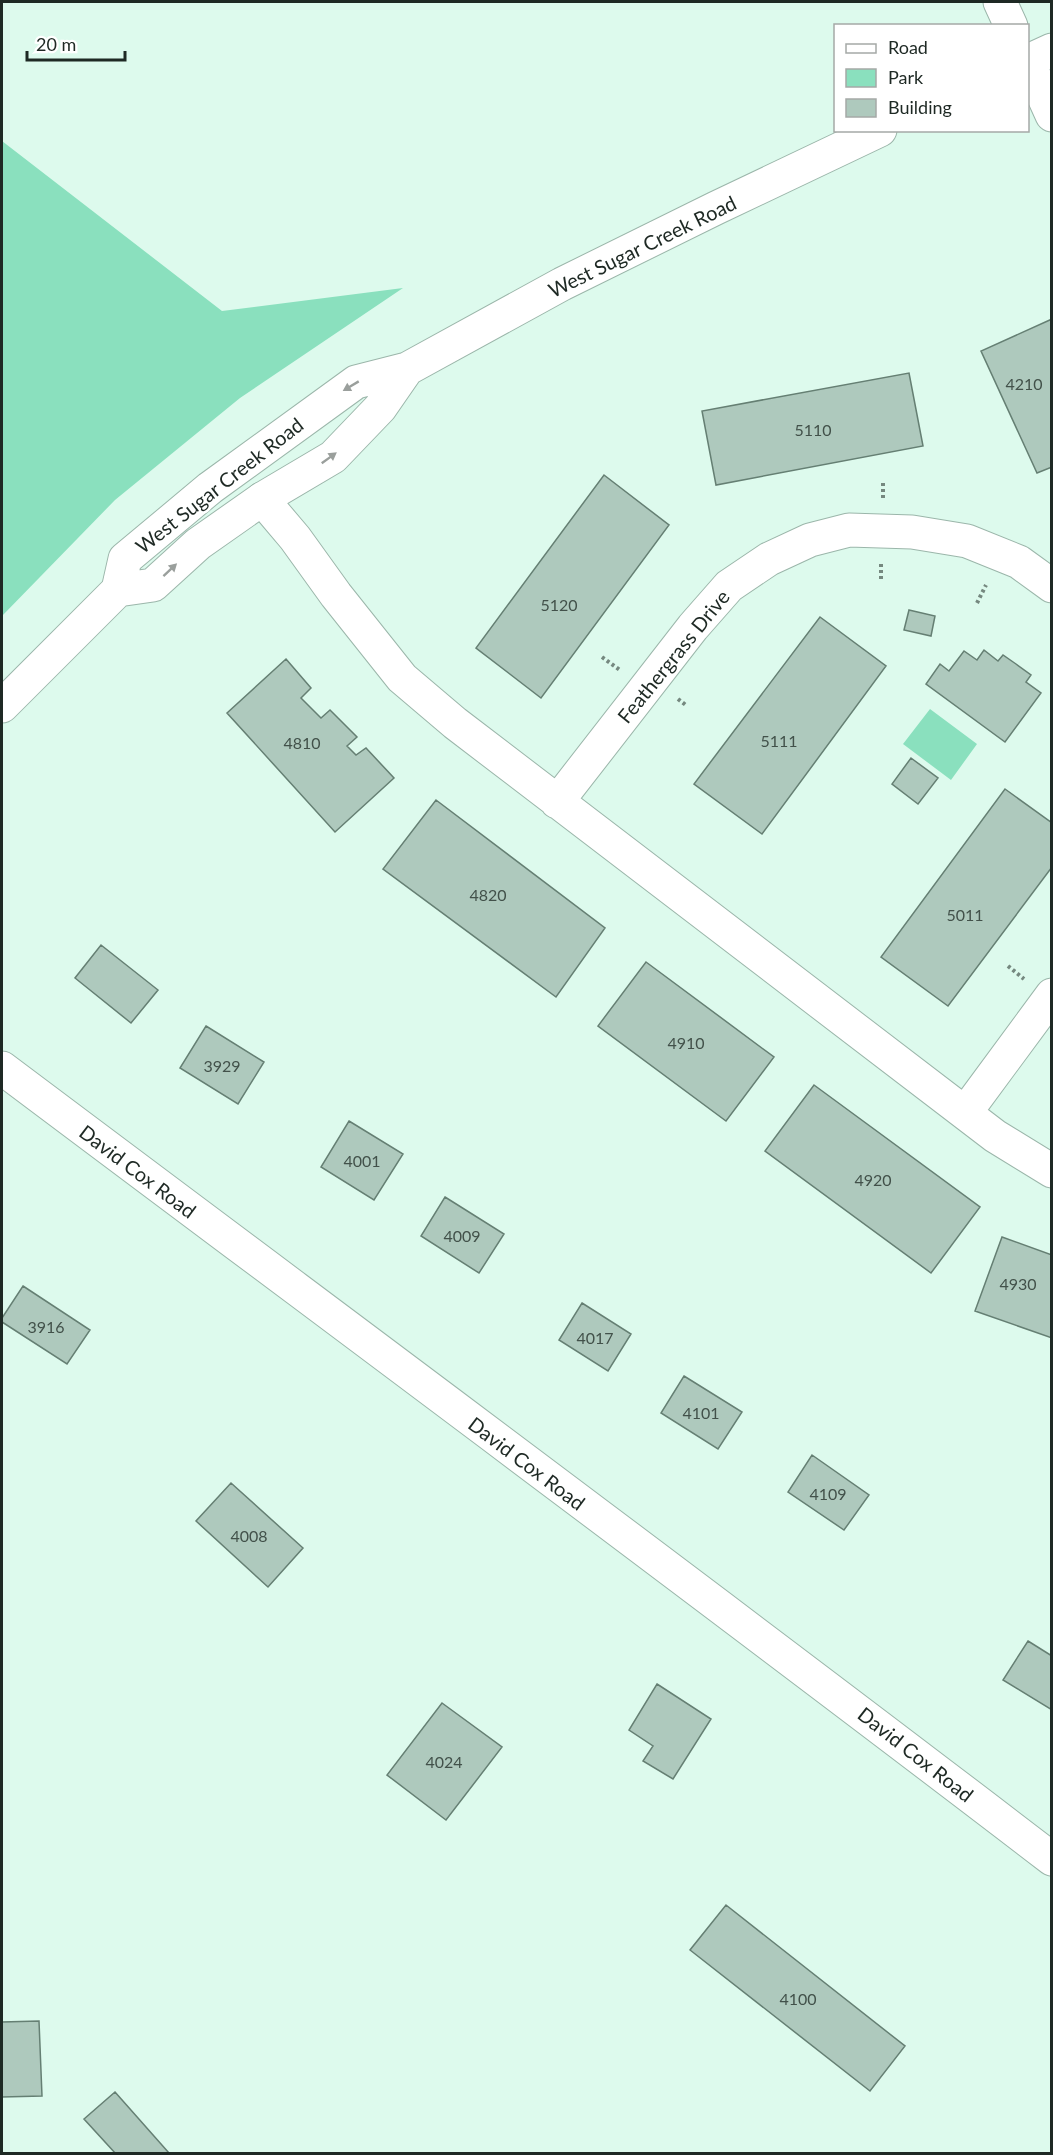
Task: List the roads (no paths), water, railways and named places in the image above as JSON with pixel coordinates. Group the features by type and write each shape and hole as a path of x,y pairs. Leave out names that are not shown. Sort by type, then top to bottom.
{"main road":[{"path":"1000,2 1010,24"},
{"path":"1029,61 1052,50"},
{"path":"1029,63 1052,115"},
{"name":"West Sugar Creek Road","path":"407,369 380,408 333,457 262,499 198,544 153,585 118,590 124,559 210,488 356,382 407,369 562,284 876,132"},
{"path":"262,499 295,538 336,595 402,678 454,723 995,1136 1052,1171"},
{"name":"Feathergrass Drive","path":"557,802 693,627 729,586 769,559 810,540 849,530 912,532 967,541 1019,562 1052,586"},
{"path":"2,706 118,590"},
{"path":"965,1113 1052,994"},
{"name":"David Cox Road","path":"2,1068 463,1416 795,1661 1052,1859"}]}
